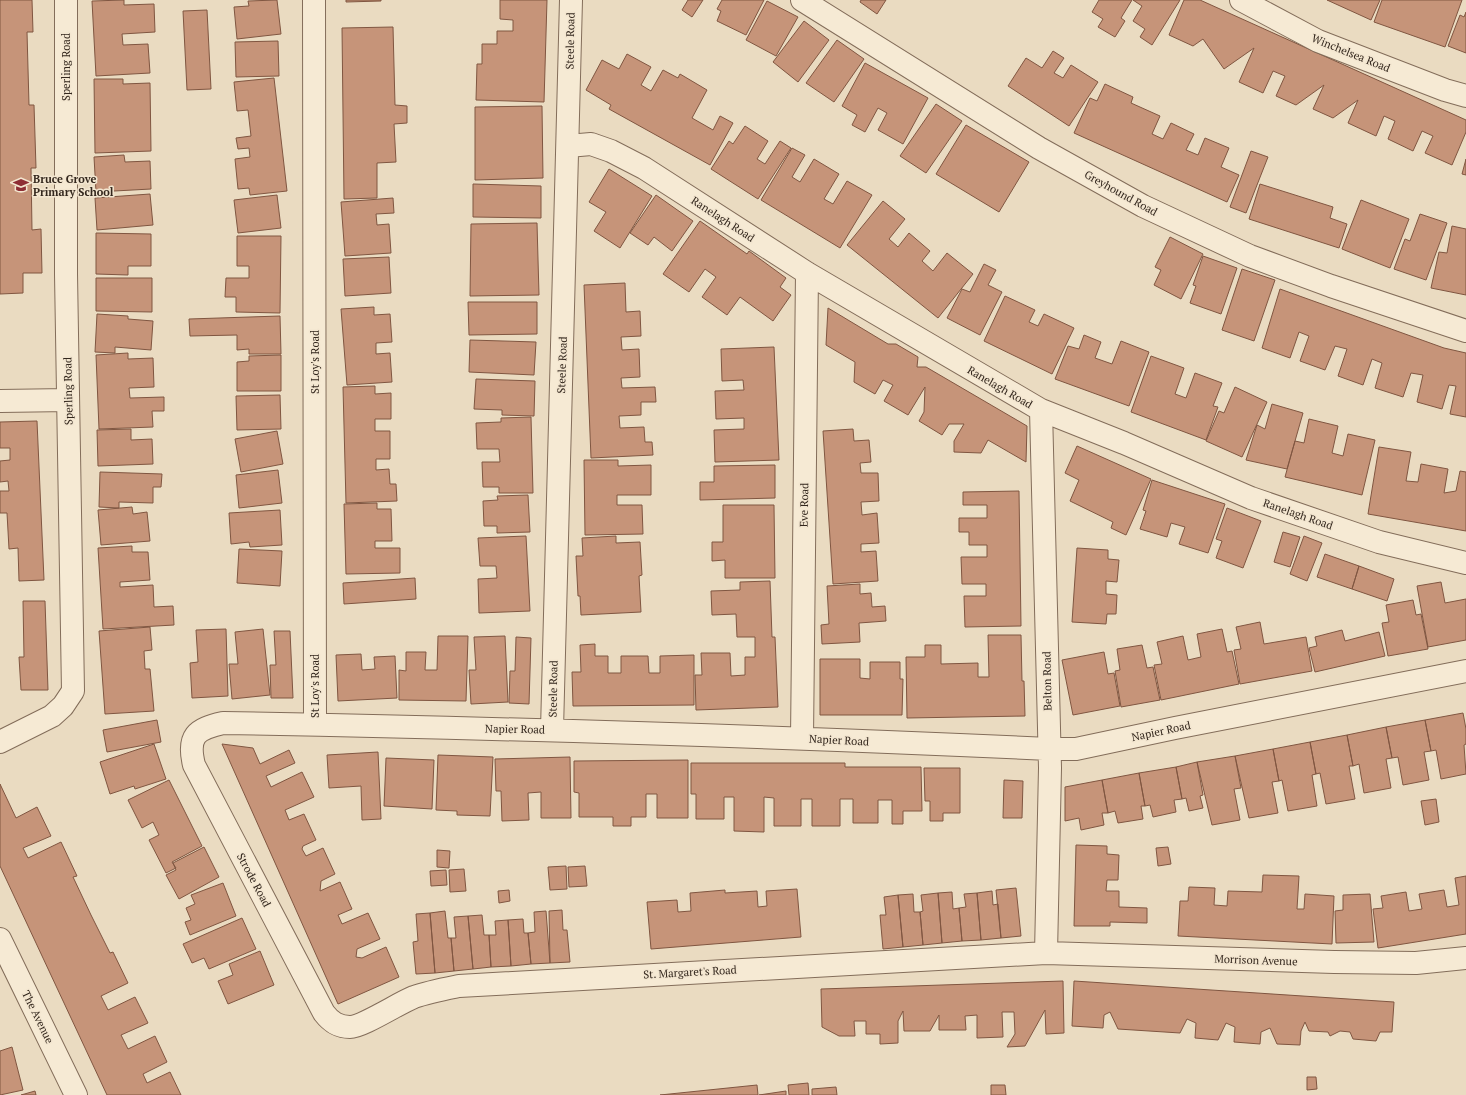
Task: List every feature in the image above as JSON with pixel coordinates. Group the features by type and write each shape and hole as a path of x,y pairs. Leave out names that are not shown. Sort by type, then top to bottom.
{"street":[{"name":"Sperling Road","path":"0,742 52,716 63,706 74,691 68,400 66,0"},
{"name":"St Loy's Road","path":"314,0 315,724"},
{"name":"Steele Road","path":"552,730 571,0"},
{"name":"Greyhound Road","path":"802,0 1039,148 1143,206 1250,256 1466,332"},
{"name":"Winchelsea Road","path":"1241,0 1318,41 1445,90 1466,96"},
{"name":"Ranelagh Road","path":"568,146 592,144 611,151 644,168 807,273 1041,410 1124,443 1251,498 1379,542 1466,563"},
{"name":"Eve Road","path":"802,738 807,273"},
{"path":"0,400 68,400"},
{"name":"Belton Road","path":"1041,410 1049,750 1046,953"},
{"name":"Napier Road","path":"205,727 223,723 315,724 802,738 1049,750 1076,749 1174,728 1466,671"},
{"name":"Strode Road","path":"205,727 196,733 191,741 191,754 194,765 324,1013 331,1022 342,1026"},
{"name":"The Avenue","path":"0,939 76,1095"},
{"name":"St. Margaret's Road","path":"342,1026 351,1027 429,992 459,986 1046,953"},
{"name":"Morrison Avenue","path":"1046,953 1103,956 1416,963 1466,958"}],"building":[{"name":"Bruce Grove Primary School","path":"0,0 32,0 33,32 27,32 29,105 34,105 36,168 31,168 32,230 41,229 42,273 23,273 23,293 0,294"},
{"path":"124,0 124,5 154,4 155,32 122,34 123,45 148,44 150,73 96,76 92,1"},
{"path":"277,0 281,34 237,39 234,7 249,6 248,1"},
{"path":"346,0 381,0 381,1 346,2"},
{"path":"500,0 547,0 544,102 476,100 477,64 482,64 482,44 497,44 497,31 513,31 513,20 500,19"},
{"path":"688,0 703,0 692,17 682,10"},
{"path":"722,0 764,0 746,35 717,21 721,11 717,9"},
{"path":"861,0 886,0 877,14 860,2"},
{"path":"1099,0 1132,0 1121,18 1125,21 1115,37 1098,27 1103,19 1092,12"},
{"path":"1133,0 1180,0 1152,45 1140,37 1145,29 1133,21 1142,6"},
{"path":"1184,0 1200,0 1466,120 1466,132 1452,165 1425,153 1433,136 1422,131 1413,151 1388,139 1395,121 1384,116 1376,136 1348,123 1358,100 1333,118 1313,109 1324,85 1296,105 1276,96 1285,76 1273,71 1263,93 1239,82 1254,48 1224,69 1203,39 1193,46 1169,35"},
{"path":"1327,0 1380,0 1371,20"},
{"path":"1382,0 1462,0 1445,47 1374,22"},
{"path":"767,1 798,17 776,56 746,40"},
{"path":"207,10 211,89 187,90 183,11"},
{"path":"1466,12 1466,53 1448,46 1460,15 1464,17"},
{"path":"804,21 829,40 798,82 773,62"},
{"path":"393,27 395,105 407,106 407,123 394,124 396,162 377,163 377,198 344,199 342,28"},
{"path":"837,40 864,59 834,102 806,83"},
{"path":"278,41 279,76 236,77 235,42"},
{"path":"1053,51 1064,58 1054,73 1063,78 1071,65 1098,82 1069,126 1008,86 1026,58 1042,68"},
{"path":"627,54 651,67 641,85 651,91 663,70 678,78 680,74 707,90 692,118 713,130 720,116 733,123 710,165 609,109 611,105 586,90 602,60 619,69"},
{"path":"865,63 928,98 903,144 878,130 887,113 878,108 865,132 852,125 857,115 842,106"},
{"path":"274,78 287,191 250,195 249,188 238,189 235,159 250,157 249,148 238,149 236,138 251,136 248,110 237,111 234,82"},
{"path":"94,79 123,79 123,84 150,83 151,151 95,153"},
{"path":"1105,84 1133,97 1131,103 1160,116 1152,134 1163,139 1171,123 1194,134 1186,150 1198,155 1205,138 1229,148 1221,167 1239,175 1227,202 1074,133 1090,98 1097,101"},
{"path":"936,104 962,121 926,173 900,156"},
{"path":"542,106 543,178 475,180 475,107"},
{"path":"966,125 1029,162 999,212 936,174"},
{"path":"745,126 768,141 757,159 765,164 780,141 791,148 758,199 711,169 729,141 733,144"},
{"path":"792,148 805,155 792,177 800,182 814,159 839,174 824,199 833,204 847,181 872,195 840,248 761,200"},
{"path":"1251,151 1268,157 1246,213 1230,207"},
{"path":"124,155 125,162 150,161 151,189 96,192 94,157"},
{"path":"1466,159 1466,175 1462,174"},
{"path":"609,169 652,196 620,248 594,231 606,212 589,202"},
{"path":"473,184 541,186 541,218 473,217"},
{"path":"1260,184 1333,207 1330,218 1347,224 1339,248 1249,219"},
{"path":"150,194 153,225 97,230 95,198"},
{"path":"277,195 281,228 238,233 234,200"},
{"path":"656,195 693,221 672,251 654,237 648,245 630,233"},
{"path":"393,198 394,213 376,214 377,225 389,224 391,253 345,256 341,202"},
{"path":"1361,200 1409,219 1390,268 1342,249"},
{"path":"883,201 905,219 889,239 898,247 909,233 930,251 922,261 933,271 947,253 973,274 938,318 847,245"},
{"path":"1420,214 1447,223 1426,280 1394,269 1405,239 1410,241"},
{"path":"700,221 747,254 749,251 786,278 780,287 791,295 773,321 740,297 727,315 702,297 716,277 705,269 689,292 663,274"},
{"path":"537,223 539,295 470,296 471,224"},
{"path":"1452,226 1466,229 1466,295 1431,288 1439,252 1447,253"},
{"path":"96,233 151,234 151,266 128,266 128,275 96,274"},
{"path":"237,236 281,236 280,313 236,312 236,297 225,297 226,278 249,278 249,266 237,266"},
{"path":"1170,237 1203,254 1181,299 1154,285 1161,270 1155,267"},
{"path":"1203,256 1237,268 1221,314 1190,303 1196,286 1193,285"},
{"path":"389,257 391,293 345,296 343,259"},
{"path":"984,264 996,270 988,285 1002,292 980,335 947,318 962,289 970,292"},
{"path":"1242,269 1275,280 1254,341 1222,330"},
{"path":"96,278 152,278 152,312 96,311"},
{"path":"625,283 626,312 640,311 641,336 621,337 622,350 639,349 640,377 621,378 622,388 655,387 656,402 641,402 641,415 619,416 620,428 644,427 645,442 652,442 653,455 591,458 584,285"},
{"path":"1280,289 1444,348 1466,353 1466,417 1450,414 1456,386 1449,385 1442,409 1417,402 1423,375 1411,373 1403,397 1375,388 1382,363 1372,359 1363,385 1338,376 1347,349 1335,346 1325,370 1300,361 1309,336 1299,332 1290,358 1262,348"},
{"path":"1005,296 1035,310 1029,322 1038,326 1044,314 1074,328 1052,374 984,341"},
{"path":"468,302 537,302 537,334 469,335"},
{"path":"374,307 374,315 390,314 392,342 376,343 376,354 390,353 392,382 347,385 341,309"},
{"path":"828,308 888,344 896,344 918,357 917,367 926,367 1027,426 1026,462 988,440 981,453 954,452 954,441 964,424 949,424 942,435 919,421 924,412 925,387 908,415 884,401 893,385 883,380 875,394 854,382 855,362 826,345"},
{"path":"97,314 128,316 128,319 153,321 151,350 115,347 115,353 95,352"},
{"path":"280,316 281,354 249,354 249,349 237,350 237,335 190,336 189,319"},
{"path":"1084,335 1101,342 1095,358 1112,364 1121,341 1149,352 1129,406 1055,379 1068,346 1079,349"},
{"path":"470,340 536,342 534,375 469,372"},
{"path":"774,347 779,460 715,462 714,430 744,429 744,418 716,419 715,391 744,390 743,380 722,381 721,349"},
{"path":"128,353 128,359 153,358 154,387 129,388 130,398 164,397 164,411 152,411 153,427 99,429 96,355"},
{"path":"281,355 281,391 237,391 237,362 249,361 249,356"},
{"path":"1151,356 1184,368 1175,394 1186,398 1195,373 1222,383 1213,406 1218,407 1206,440 1131,412"},
{"path":"476,379 535,381 534,416 502,415 502,410 474,409"},
{"path":"375,386 375,394 391,393 391,419 375,419 375,431 390,431 390,459 376,459 376,470 389,469 390,484 396,484 397,501 346,503 343,387"},
{"path":"1235,387 1267,402 1242,457 1206,441 1219,411 1224,413"},
{"path":"280,395 281,429 237,430 236,396"},
{"path":"1272,404 1303,413 1287,469 1246,460 1257,425 1265,429"},
{"path":"531,417 533,493 499,493 499,487 483,487 482,462 500,462 499,449 477,449 476,423 501,422 501,418"},
{"path":"1309,419 1338,426 1332,453 1343,456 1348,434 1375,440 1362,495 1285,477 1295,441 1304,443"},
{"path":"37,421 44,580 19,581 18,548 9,549 7,513 0,513 0,491 9,491 8,481 0,482 0,461 10,460 10,448 0,448 0,422"},
{"path":"131,429 131,440 152,439 153,464 98,466 97,430"},
{"path":"853,429 854,441 869,440 871,462 860,463 861,473 878,473 879,501 861,502 862,515 877,513 879,543 861,544 861,552 876,551 878,581 833,584 823,431"},
{"path":"277,431 283,464 241,472 235,439"},
{"path":"1077,446 1151,479 1126,535 1111,528 1113,522 1070,501 1079,480 1065,473"},
{"path":"1379,447 1411,452 1406,481 1418,482 1421,464 1448,469 1444,493 1456,491 1460,471 1466,472 1466,531 1368,514"},
{"path":"584,460 618,460 618,466 651,465 651,495 617,495 617,505 642,505 643,534 585,535"},
{"path":"775,465 775,498 700,500 700,482 714,482 714,466"},
{"path":"278,470 282,503 239,508 236,475"},
{"path":"100,472 162,474 161,487 153,487 153,503 119,502 119,508 99,507"},
{"path":"1152,480 1225,504 1208,553 1179,544 1185,527 1171,523 1167,537 1140,529 1146,511 1143,510"},
{"path":"1019,491 1021,626 965,627 964,596 986,596 986,584 962,584 961,557 987,557 987,545 969,545 969,532 959,532 959,518 987,518 987,505 963,505 963,492"},
{"path":"528,495 530,532 497,533 497,526 484,526 483,501 498,500 497,496"},
{"path":"377,503 377,509 391,509 392,541 375,541 375,548 400,548 400,573 346,574 344,504"},
{"path":"723,505 774,505 775,578 725,578 725,560 712,561 712,542 723,542"},
{"path":"132,507 133,514 147,512 150,541 101,545 98,510"},
{"path":"1227,508 1261,521 1243,568 1216,558 1222,541 1216,539"},
{"path":"280,510 282,545 250,547 249,542 231,544 229,513"},
{"path":"1283,532 1300,537 1290,567 1274,562"},
{"path":"526,536 530,611 479,613 478,579 497,578 496,566 480,566 478,538"},
{"path":"616,536 616,543 640,542 642,575 639,576 641,612 581,615 580,596 578,596 576,556 583,556 582,538"},
{"path":"1304,536 1322,543 1307,581 1290,574"},
{"path":"132,546 132,552 148,552 150,580 120,582 120,587 153,585 154,607 173,606 174,625 103,629 98,548"},
{"path":"1077,548 1108,550 1108,559 1119,560 1117,582 1106,581 1106,594 1117,595 1116,614 1107,614 1106,624 1072,622"},
{"path":"239,549 282,551 280,586 237,583"},
{"path":"1325,554 1359,566 1352,589 1317,577"},
{"path":"1359,566 1394,579 1387,601 1352,589"},
{"path":"415,578 416,599 344,604 343,583"},
{"path":"770,581 772,637 775,637 778,707 696,710 695,675 702,675 701,653 730,653 731,676 745,675 745,657 755,657 755,637 737,637 736,614 712,615 711,591 740,590 740,582"},
{"path":"1441,582 1445,603 1466,599 1466,640 1428,647 1417,586"},
{"path":"860,584 860,594 871,593 872,607 885,606 886,621 859,623 860,642 822,644 821,625 829,624 827,586"},
{"path":"1413,600 1416,615 1421,614 1428,649 1388,656 1382,623 1389,622 1386,605"},
{"path":"23,601 45,601 48,690 21,690 19,657 24,657"},
{"path":"1260,622 1264,644 1306,637 1312,671 1240,684 1234,650 1241,649 1236,627"},
{"path":"150,627 152,650 144,651 145,669 150,669 154,711 105,714 99,631"},
{"path":"226,629 228,696 192,698 190,663 198,662 196,630"},
{"path":"263,629 270,695 232,699 229,664 238,664 235,632"},
{"path":"1222,629 1227,652 1232,651 1239,684 1161,700 1154,665 1162,664 1157,642 1183,636 1188,660 1201,657 1197,634"},
{"path":"1342,630 1345,641 1379,632 1385,656 1315,672 1309,648 1317,646 1315,637"},
{"path":"274,631 290,631 293,698 271,698 270,665 276,665"},
{"path":"988,635 1021,635 1022,681 1024,681 1025,716 907,718 906,657 925,657 925,645 941,645 941,664 978,663 978,677 989,677"},
{"path":"438,636 468,636 466,701 399,700 399,670 406,671 406,652 426,652 425,670 437,670"},
{"path":"505,636 508,702 471,704 469,670 476,670 474,637"},
{"path":"516,637 531,638 529,704 509,703 510,671 515,671"},
{"path":"595,644 595,656 608,656 608,673 621,673 621,656 648,656 649,673 660,673 660,656 694,655 694,705 573,706 572,672 581,672 580,645"},
{"path":"1142,645 1147,668 1153,667 1160,700 1121,707 1115,671 1120,670 1117,649"},
{"path":"1104,652 1108,674 1114,673 1120,706 1073,715 1062,660"},
{"path":"361,654 362,670 375,669 374,657 395,656 397,698 338,701 336,655"},
{"path":"820,659 860,659 860,678 870,679 870,662 900,662 900,679 903,679 902,715 820,715"},
{"path":"1463,713 1466,729 1466,744 1464,745 1466,774 1441,779 1436,750 1431,751 1425,720"},
{"path":"157,720 161,742 107,752 103,730"},
{"path":"1425,720 1431,751 1424,752 1429,780 1403,785 1398,757 1392,758 1386,727"},
{"path":"1386,727 1392,758 1386,759 1391,788 1364,793 1359,764 1353,766 1347,735"},
{"path":"1347,735 1353,766 1349,766 1355,799 1326,804 1320,773 1316,774 1310,742"},
{"path":"1310,742 1316,774 1312,775 1317,806 1288,811 1282,780 1279,781 1273,749"},
{"path":"154,744 166,779 135,789 134,786 110,794 100,762"},
{"path":"222,744 253,748 260,764 289,750 295,763 266,776 271,787 302,772 314,797 285,810 289,820 304,814 316,840 303,846 302,849 306,856 323,848 335,874 321,881 320,891 340,882 352,909 338,915 342,924 368,913 380,939 357,949 356,957 362,958 386,947 399,977 338,1004"},
{"path":"1273,749 1279,781 1272,782 1278,813 1249,818 1235,756"},
{"path":"378,752 381,819 362,820 361,786 329,788 327,755"},
{"path":"438,755 493,757 490,816 457,815 457,811 436,810"},
{"path":"1235,756 1241,788 1234,789 1240,820 1212,825 1197,762"},
{"path":"570,757 571,818 541,818 541,792 528,793 529,820 502,821 501,791 496,791 495,759"},
{"path":"386,758 434,760 432,809 384,806"},
{"path":"688,760 688,818 657,818 657,794 646,794 646,817 631,817 631,826 613,826 613,817 579,817 579,793 574,792 574,761"},
{"path":"1197,762 1203,795 1200,796 1203,808 1189,811 1186,798 1182,799 1176,767"},
{"path":"691,763 845,763 845,767 921,767 922,811 903,811 903,824 892,824 892,800 878,800 878,823 853,823 853,799 840,799 840,826 812,826 812,799 801,799 801,826 774,826 774,798 764,797 764,832 734,831 734,797 724,797 724,819 696,819 696,794 691,794"},
{"path":"1176,767 1182,799 1174,800 1176,812 1153,817 1150,805 1145,806 1139,773"},
{"path":"924,768 960,768 960,813 943,813 943,821 930,821 930,801 925,801"},
{"path":"1139,773 1145,806 1141,806 1143,819 1118,823 1115,811 1108,813 1102,780"},
{"path":"169,780 202,846 172,862 176,868 166,873 149,840 159,835 153,822 142,828 128,800"},
{"path":"1004,780 1023,781 1022,818 1003,818"},
{"path":"1102,780 1108,813 1102,813 1104,825 1081,830 1079,818 1065,821 1065,787"},
{"path":"0,784 16,818 37,807 51,836 23,848 28,858 61,842 77,876 73,877 91,915 110,953 113,952 128,983 101,996 108,1010 135,997 148,1023 121,1035 128,1049 155,1036 167,1062 143,1074 147,1083 170,1072 181,1095 107,1095 0,866"},
{"path":"1436,799 1439,822 1425,825 1421,801"},
{"path":"1076,845 1107,846 1107,854 1119,855 1118,880 1107,880 1106,891 1119,891 1119,907 1147,908 1147,923 1110,922 1110,926 1074,926"},
{"path":"204,847 219,877 179,899 166,875 176,870 173,863"},
{"path":"1168,847 1171,864 1158,866 1156,848"},
{"path":"437,850 450,851 449,868 437,867"},
{"path":"566,866 567,889 550,890 548,867"},
{"path":"585,866 587,886 569,887 568,867"},
{"path":"464,869 466,891 450,892 449,870"},
{"path":"446,870 447,885 431,886 430,871"},
{"path":"1263,875 1299,876 1297,909 1304,909 1305,894 1334,896 1332,944 1178,936 1180,901 1188,901 1189,887 1215,888 1214,905 1227,906 1228,891 1262,892"},
{"path":"1466,876 1466,934 1378,948 1373,909 1383,908 1381,896 1406,892 1409,911 1422,909 1419,894 1444,890 1447,907 1459,905 1455,878"},
{"path":"223,883 236,916 190,935 185,922 191,920 186,908 195,904 191,895"},
{"path":"1016,888 1021,936 1001,938 996,890"},
{"path":"797,889 801,937 651,949 647,902 677,900 678,912 691,911 690,893 725,890 725,893 757,891 758,907 767,906 766,891"},
{"path":"509,890 510,901 499,903 498,891"},
{"path":"992,891 993,905 998,904 1001,938 981,940 977,893"},
{"path":"952,892 953,909 959,908 962,941 942,943 938,893"},
{"path":"938,893 942,943 923,945 920,912 923,911 921,895"},
{"path":"977,893 981,940 962,941 959,908 966,907 964,894"},
{"path":"913,894 914,912 920,912 923,945 903,947 898,895"},
{"path":"1370,894 1374,942 1336,943 1335,911 1343,910 1343,895"},
{"path":"898,895 903,947 883,949 880,915 886,915 884,897"},
{"path":"562,910 563,930 567,930 570,962 550,963 549,911"},
{"path":"445,911 448,938 451,938 454,971 435,973 430,913"},
{"path":"546,911 550,963 531,964 528,933 535,932 534,912"},
{"path":"430,913 435,973 416,974 413,942 418,941 416,914"},
{"path":"482,915 484,935 489,935 491,967 473,969 468,916"},
{"path":"468,916 473,969 454,971 451,938 456,938 454,917"},
{"path":"242,918 256,949 209,969 204,958 192,963 183,944"},
{"path":"523,919 524,933 528,933 531,964 511,966 508,920"},
{"path":"508,920 511,966 491,967 489,935 496,935 495,921"},
{"path":"260,951 274,985 228,1004 218,981 233,975 229,964"},
{"path":"1063,981 1064,1033 1046,1034 1045,1010 1025,1046 1007,1047 1015,1034 1014,1012 1002,1012 1003,1037 977,1038 977,1015 965,1016 966,1030 939,1030 939,1015 930,1031 904,1031 903,1011 898,1021 898,1043 880,1044 880,1034 866,1034 866,1021 854,1021 855,1036 839,1036 822,1027 821,989"},
{"path":"1074,981 1394,1002 1392,1032 1380,1032 1376,1041 1353,1039 1350,1032 1340,1031 1330,1036 1328,1032 1309,1031 1305,1022 1301,1031 1300,1045 1277,1044 1270,1028 1261,1032 1260,1044 1234,1042 1235,1027 1226,1023 1218,1040 1195,1038 1196,1023 1187,1019 1180,1033 1118,1029 1110,1012 1104,1015 1103,1028 1072,1026"},
{"path":"12,1047 23,1090 0,1095 0,1051"},
{"path":"1307,1077 1316,1077 1317,1089 1307,1090"},
{"path":"808,1083 809,1095 789,1095 788,1085"},
{"path":"757,1085 758,1095 660,1095"},
{"path":"991,1085 1005,1085 1006,1095 991,1095"},
{"path":"836,1087 837,1095 812,1095 812,1089"},
{"path":"35,1091 36,1095 21,1095"},
{"path":"786,1091 786,1095 759,1095"}],"place":[{"name":"Bruce Grove Primary School","path":"21,185"}]}
